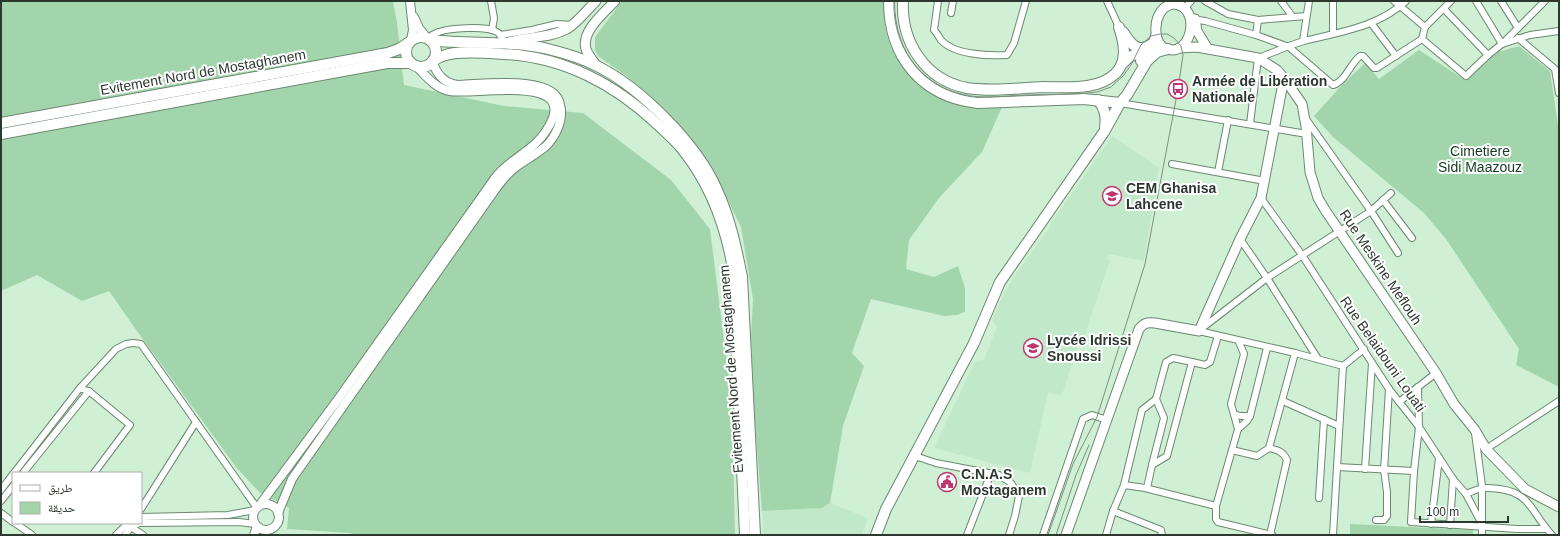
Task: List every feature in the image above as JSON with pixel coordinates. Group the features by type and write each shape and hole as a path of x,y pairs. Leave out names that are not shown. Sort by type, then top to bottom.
{"main road":[{"path":"503,40 516,40 552,34 567,28 596,1"},
{"path":"596,65 588,54 585,44 586,38 590,29 615,1"},
{"path":"889,1 891,28 900,54 919,77 927,84 945,95 966,102 978,103 1084,99 1120,103"},
{"path":"903,1 904,25 914,51 926,66 934,72 958,85 968,88 989,89 1090,86 1098,84 1116,73 1129,57 1153,43 1168,49"},
{"path":"876,535 886,509 976,338 1000,282 1104,132 1120,103 1123,93 1153,43 1157,20 1165,5 1186,4 1197,31 1208,49"},
{"path":"1120,103 1127,95 1150,57 1157,52 1179,48 1188,40 1193,19"},
{"path":"573,24 584,29 590,29"},
{"path":"1119,27 1124,51 1122,64"},
{"path":"1119,27 1134,46 1146,48 1153,43"},
{"path":"1190,30 1196,41 1208,49"},
{"path":"419,37 429,39 436,51 432,62 425,66 414,64 406,56 406,51 410,42 419,37"},
{"name":"Evitement Nord de Mostaghanem","path":"429,39 454,43 503,40 549,50 596,65 614,75 642,97 668,121 704,166 714,183 728,216 736,244 742,277 755,535"},
{"name":"Evitement Nord de Mostaghanem","path":"1,123 388,53 399,49 410,42"},
{"name":"Rue Meskine Meflouh","path":"1179,48 1193,46 1258,58 1277,70 1284,78 1302,104 1305,117 1310,172 1314,188 1325,210 1436,373 1454,404 1475,430 1486,449 1525,489 1559,507"},
{"name":"Evitement Nord de Mostaghanem","path":"432,62 443,56 452,54 482,53 524,55 551,61 596,79 614,89 640,107 683,150 700,175 720,217 728,243 733,270 745,535"},
{"name":"Evitement Nord de Mostaghanem","path":"1,134 387,63 414,64"},
{"path":"1066,535 1137,333 1143,324 1147,322 1199,331 1240,239 1261,198 1284,78"},
{"path":"1098,100 1105,111 1106,118 1104,132"}],"street":[{"path":"410,1 413,30 410,42"},
{"path":"491,1 494,18 492,30"},
{"path":"938,1 934,30 942,41 956,49 991,56 1007,55 1014,43 1026,1"},
{"path":"951,13 953,1"},
{"path":"1107,1 1119,27"},
{"path":"1205,1 1228,14 1258,20 1306,16"},
{"path":"1281,1 1292,16"},
{"path":"1302,41 1309,1"},
{"path":"1333,1 1334,34"},
{"path":"1394,1 1425,27"},
{"path":"1250,124 1258,58 1302,41 1334,34 1371,23 1401,6 1406,1"},
{"path":"1193,19 1256,35 1289,47 1333,85 1340,82 1354,61 1360,56 1363,56 1374,68 1377,68 1422,39 1425,27 1451,1"},
{"path":"1476,1 1502,44"},
{"path":"1501,1 1518,28"},
{"path":"1422,39 1466,76 1518,28 1538,4 1545,1"},
{"path":"1444,9 1488,55"},
{"path":"411,13 419,28 429,39 438,32 482,28 492,30 503,40"},
{"path":"1256,35 1258,20"},
{"path":"1371,23 1396,56"},
{"path":"1502,44 1530,35 1559,31"},
{"path":"1518,38 1557,69 1559,93"},
{"path":"278,513 292,479 497,188 514,168 545,146 559,126 561,115 560,102 556,95 546,89 515,83 450,84 440,77 432,62"},
{"path":"254,535 256,525 253,517 257,508 340,398 495,178 505,166 540,140 554,119 554,106 547,97 542,94 518,90 451,92 438,86 414,64"},
{"path":"1120,103 1307,134"},
{"path":"1305,117 1371,211 1398,253"},
{"path":"1218,172 1228,120"},
{"path":"1172,164 1265,181"},
{"path":"1199,331 1267,278 1371,211 1391,193"},
{"name":"Rue Belaidouni Louati","path":"1261,198 1302,255 1389,389 1419,427 1453,479 1466,494 1482,526"},
{"path":"1383,200 1412,238"},
{"path":"1240,239 1267,278 1318,359"},
{"path":"1199,331 1240,342 1295,353 1343,366"},
{"path":"1147,488 1164,418 1156,400 1166,362 1173,358 1205,365 1210,362 1218,336"},
{"path":"1240,342 1244,354 1231,404 1238,429 1216,506 1216,519 1218,522 1271,535 1287,460 1281,451 1269,448"},
{"path":"16,472 80,388 116,349 126,344 141,344 257,508"},
{"path":"1238,429 1250,416 1267,348"},
{"path":"1333,535 1343,366 1364,349"},
{"path":"1232,450 1257,456 1269,448 1295,353"},
{"path":"1152,465 1167,456 1192,362"},
{"path":"1365,469 1372,363"},
{"path":"1399,402 1436,373"},
{"path":"1418,387 1419,427 1414,471 1411,522 1546,529"},
{"path":"80,388 89,391 130,425 95,472"},
{"path":"1376,520 1384,520 1387,516 1387,492 1384,470 1389,389"},
{"path":"24,472 89,391"},
{"path":"1106,535 1113,511 1124,485 1142,410 1156,400"},
{"path":"1282,400 1339,426"},
{"path":"1486,449 1559,401"},
{"path":"1234,414 1240,416 1250,416"},
{"path":"1043,535 1083,418 1092,415 1107,420"},
{"path":"1319,498 1324,419"},
{"path":"142,507 196,422"},
{"path":"1475,430 1482,486 1482,535"},
{"path":"915,456 936,463 999,475 1011,483 1019,496 1009,535"},
{"path":"1431,524 1439,458"},
{"path":"1337,467 1414,471"},
{"path":"967,535 991,473"},
{"path":"1,490 12,476"},
{"path":"1450,525 1453,479"},
{"path":"1124,485 1147,488 1216,506"},
{"path":"1466,494 1482,486 1510,490 1517,493 1525,499 1546,529 1552,535"},
{"path":"1,501 12,487"},
{"path":"142,517 228,515 257,508 266,504 276,509 279,520 270,532 256,525 239,522 142,523"},
{"path":"1113,511 1161,530 1162,535"},
{"path":"1,513 12,521"},
{"path":"17,524 32,535"},
{"path":"116,535 127,524"},
{"path":"125,535 127,524"},
{"path":"127,524 143,535"},
{"path":"1524,528 1524,535"}],"shaded area":[{"name":"Lycée Idrissi Snoussi","path":"1112,136 1159,168 1144,261 1108,254 1107,259 1110,260 1084,337 1081,336 1062,395 1048,393 1030,473 934,448 975,361 984,360 997,327 992,321 1001,299 1015,275 1050,227 1051,223"},
{"path":"830,503 868,518 862,535 764,535 762,511 822,508"}],"green space":[{"path":"393,1 404,85 504,106 583,113 671,180 710,229 732,404 735,535 355,535 350,533 287,529 289,508 259,492 236,467 109,291 82,301 37,275 1,291 1,2"},
{"path":"622,1 884,1 885,27 892,48 898,60 917,81 939,97 952,103 970,107 1002,107 982,152 939,198 909,240 906,269 934,277 958,266 965,288 965,312 957,315 944,316 871,299 852,353 864,366 843,426 830,503 822,508 762,511 754,410 751,336 753,299 741,227 711,166 664,109 625,75 598,56 595,50 595,37"},
{"name":"Cimetiere Sidi Maazouz","path":"1519,46 1550,71 1559,132 1559,387 1516,365 1519,349 1446,239 1424,213 1333,137 1314,116 1341,86 1365,63 1379,79 1419,50 1465,80 1498,52"},
{"path":"1350,524 1473,530 1473,535 1350,535"}],"tram line":[{"path":"894,1 898,32 903,46 911,60 920,71 932,81 946,89 969,96 995,97 1097,92 1111,87 1123,76 1131,65 1141,45 1151,36 1167,34 1174,38 1181,46 1183,55 1178,89 1145,264 1097,417 1073,464 1048,535"},
{"path":"1056,535 1076,475 1089,445"}],"place":[{"name":"Armée de Libération Nationale","path":"1178,89"},
{"name":"CEM Ghanisa Lahcene","path":"1112,196"},
{"name":"Lycée Idrissi Snoussi","path":"1033,348"},
{"name":"C.N.A.S Mostaganem","path":"947,482"}]}
